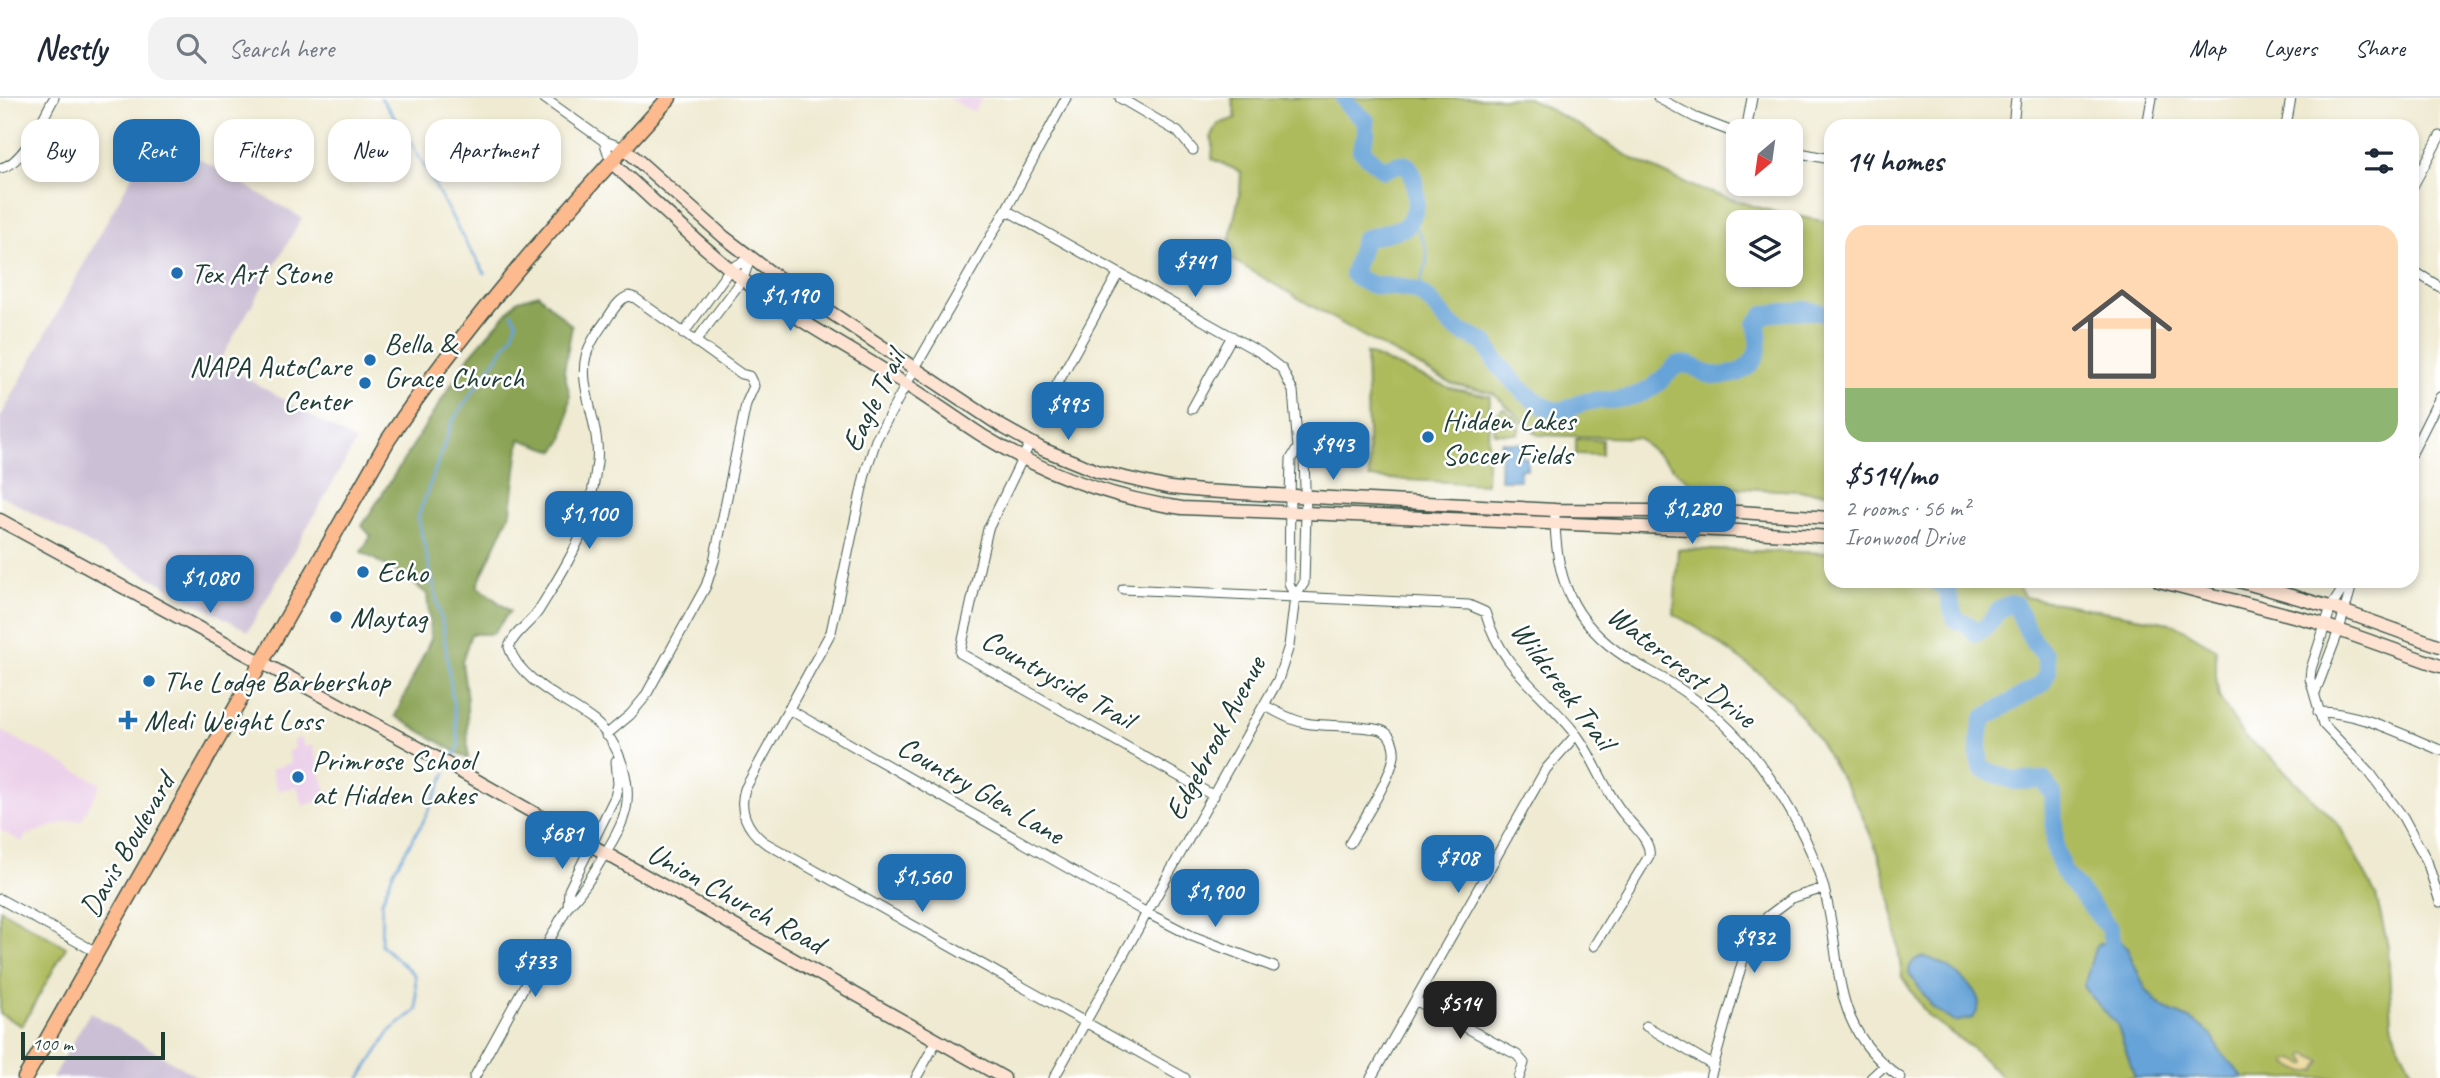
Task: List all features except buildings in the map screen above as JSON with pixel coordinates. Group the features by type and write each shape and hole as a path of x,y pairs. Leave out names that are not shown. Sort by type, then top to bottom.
{"main road":[{"name":"Davis Boulevard","path":"25,1078 260,660 382,450 430,377 468,328 669,98"},
{"path":"624,148 750,258 970,406 1030,443 1099,472 1170,488 1290,497 1555,510 1740,512 1824,518"},
{"path":"611,162 730,269 779,306 907,384 980,434 1022,458 1074,482 1137,500 1182,508 1824,537"},
{"name":"Union Church Road","path":"0,520 260,660 1004,1078"},
{"path":"2186,588 2325,624 2440,666"},
{"path":"2264,588 2331,607 2440,646"}],"street":[{"path":"4,168 22,156 54,98"},
{"path":"544,98 604,141 624,148"},
{"name":"Eagle Trail","path":"1066,98 881,431 870,456 831,632 745,789 743,801 745,819 753,832 764,842 1086,1023"},
{"path":"1119,98 1178,132 1193,150"},
{"path":"1658,98 1696,118 1726,129"},
{"path":"1748,119 1752,98"},
{"path":"2014,119 2016,98"},
{"path":"2148,119 2152,98"},
{"path":"2287,119 2291,98"},
{"path":"2419,175 2440,136"},
{"path":"604,141 611,162"},
{"path":"1803,154 1824,158"},
{"name":"Edgebrook Avenue","path":"1006,210 1232,336 1282,369 1293,391 1298,448 1304,459 1304,583 1295,597 1287,656 1266,706 1054,1078"},
{"path":"683,334 730,269 750,258"},
{"path":"695,342 743,279 750,258"},
{"path":"1044,408 1118,274"},
{"path":"2419,274 2440,287"},
{"path":"474,1078 568,906 582,892 620,828 626,810 625,774 606,735 594,721 536,681 515,660 509,647 514,636 530,623 539,610 581,534 597,451 585,362 589,347 597,334 622,299 629,296 741,374 749,376 754,386 746,404 714,561 700,599 645,697 630,715 606,735"},
{"path":"1192,408 1232,336"},
{"path":"2419,439 2440,397"},
{"name":"Countryside Trail","path":"1030,443 988,529 960,653 1214,796"},
{"name":"Edgebrook Avenue","path":"1295,597 1289,583 1290,497 1291,458 1298,448"},
{"name":"Watercrest Drive","path":"1555,510 1555,548 1561,577 1578,611 1609,646 1689,695 1721,722 1753,755 1794,817 1824,888 1845,1004 1855,1030 1868,1049 1900,1078"},
{"path":"2345,588 2331,607 2311,669 2310,679 2318,712 2330,733 2370,773 2403,817 2427,861 2440,902"},
{"path":"2315,693 2345,612 2349,588"},
{"path":"1123,589 1295,597"},
{"name":"Wildcreek Trail","path":"1295,597 1477,607 1485,612 1506,659 1576,735 1613,801 1648,843 1649,856 1594,946"},
{"path":"1266,706 1307,724 1383,730 1392,739 1394,756 1387,775 1350,843"},
{"name":"Country Glen Lane","path":"790,710 1147,913 1192,936 1274,968"},
{"path":"2318,712 2337,712 2362,719 2440,750"},
{"path":"1371,1078 1546,769 1576,735"},
{"path":"568,906 569,890 617,791 618,770 613,745"},
{"path":"1710,1078 1750,935 1768,916 1792,898 1824,888"},
{"path":"0,899 96,952"},
{"path":"1415,1000 1517,1055 1524,1063 1519,1078"},
{"path":"1086,1023 1185,1078"},
{"path":"1646,1026 1714,1066"},
{"path":"916,1078 936,1042"},
{"path":"1871,1078 1884,1066"}],"shaded area":[{"path":"948,98 982,98 974,112"},
{"path":"200,159 214,167 214,182 240,182 302,218 219,362 356,442 248,631 0,495 0,418 128,182 200,182"},
{"path":"0,730 101,784 81,821 72,820 26,835 22,842 0,830"},
{"name":"Primrose School at Hidden Lakes","path":"301,738 305,747 312,745 328,798 303,806 297,786 278,791 271,769 291,763 288,751 295,749 293,740"},
{"path":"90,1012 199,1078 52,1078"}],"green space":[{"path":"1232,98 1528,98 1577,124 1631,158 1699,189 1767,210 1726,210 1726,287 1803,287 1803,217 1824,221 1824,493 1693,485 1638,438 1538,435 1493,393 1452,384 1370,340 1226,256 1240,192 1241,172 1212,159 1211,138 1218,124 1236,118"},
{"path":"538,294 572,326 564,371 570,396 567,421 563,440 555,451 520,439 511,511 477,586 510,611 493,634 471,634 462,662 467,699 468,759 395,716 431,639 427,594 401,574 361,552 371,536 362,526 470,355 518,300"},
{"name":"Hidden Lakes Soccer Fields","path":"1366,353 1450,388 1490,396 1486,484 1369,478"},
{"path":"1502,409 1521,423 1518,434 1494,433 1496,415"},
{"path":"1576,439 1602,440 1602,455 1576,454"},
{"path":"1678,549 1824,553 1824,588 2019,588 2025,597 2175,624 2216,649 2219,697 2244,737 2270,756 2339,825 2376,895 2388,947 2392,1023 2396,1039 2411,1068 2422,1078 2003,1078 1972,1048 1928,1016 1902,977 1892,905 1879,855 1858,806 1817,738 1787,698 1763,676 1674,614"},
{"path":"0,909 66,947 22,1026 0,1014"}],"sand":[{"path":"2307,1054 2321,1061 2316,1071 2305,1073 2287,1064 2287,1061 2294,1059 2307,1065 2304,1056"}],"water":[{"path":"1501,442 1522,444 1522,457 1527,458 1527,469 1520,469 1520,480 1500,480"},
{"path":"2119,939 2127,948 2145,988 2158,1003 2165,1009 2192,1020 2212,1035 2219,1050 2244,1078 2135,1078 2117,1024 2084,986 2095,948 2099,944"},
{"path":"1924,957 1949,968 1972,988 1979,1003 1973,1018 1954,1022 1933,1008 1909,973 1913,962"}],"waterway":[{"path":"381,98 408,137 485,273"},
{"path":"1344,98 1366,121 1366,134 1361,150 1384,170 1398,164 1406,165 1412,172 1416,194 1414,212 1406,227 1364,239 1353,274 1368,283 1408,289 1422,294 1455,328 1486,343 1496,361 1514,382 1545,407 1562,410 1588,401 1633,396 1655,386 1676,365 1693,366 1712,375 1735,374 1750,364 1755,356 1758,347 1756,324 1765,314 1805,310 1824,313"},
{"path":"1410,219 1422,238 1427,254 1425,270 1416,291"},
{"path":"453,758 459,746 443,628 418,517 453,420 512,336 517,322 512,313"},
{"path":"1945,588 1955,619 1969,625 1975,633 1986,626 2003,607 2015,604 2032,640 2045,655 2048,671 2042,684 1984,718 1979,744 1980,764 1982,769 2015,781 2043,780 2053,794 2055,848 2063,871 2109,928 2118,963"},
{"path":"360,1078 391,1030 417,1010 415,975 381,945 382,901 394,870 423,822 446,773"}],"place":[{"name":"Tex Art Stone","path":"177,273"},
{"name":"Bella & Grace Church","path":"370,360"},
{"name":"NAPA AutoCare Center","path":"365,383"},
{"name":"Hidden Lakes Soccer Fields","path":"1428,437"},
{"name":"Echo","path":"363,572"},
{"name":"Maytag","path":"336,617"},
{"name":"The Lodge Barbershop","path":"149,681"},
{"name":"Medi Weight Loss","path":"128,720"},
{"name":"Primrose School at Hidden Lakes","path":"298,777"}]}
